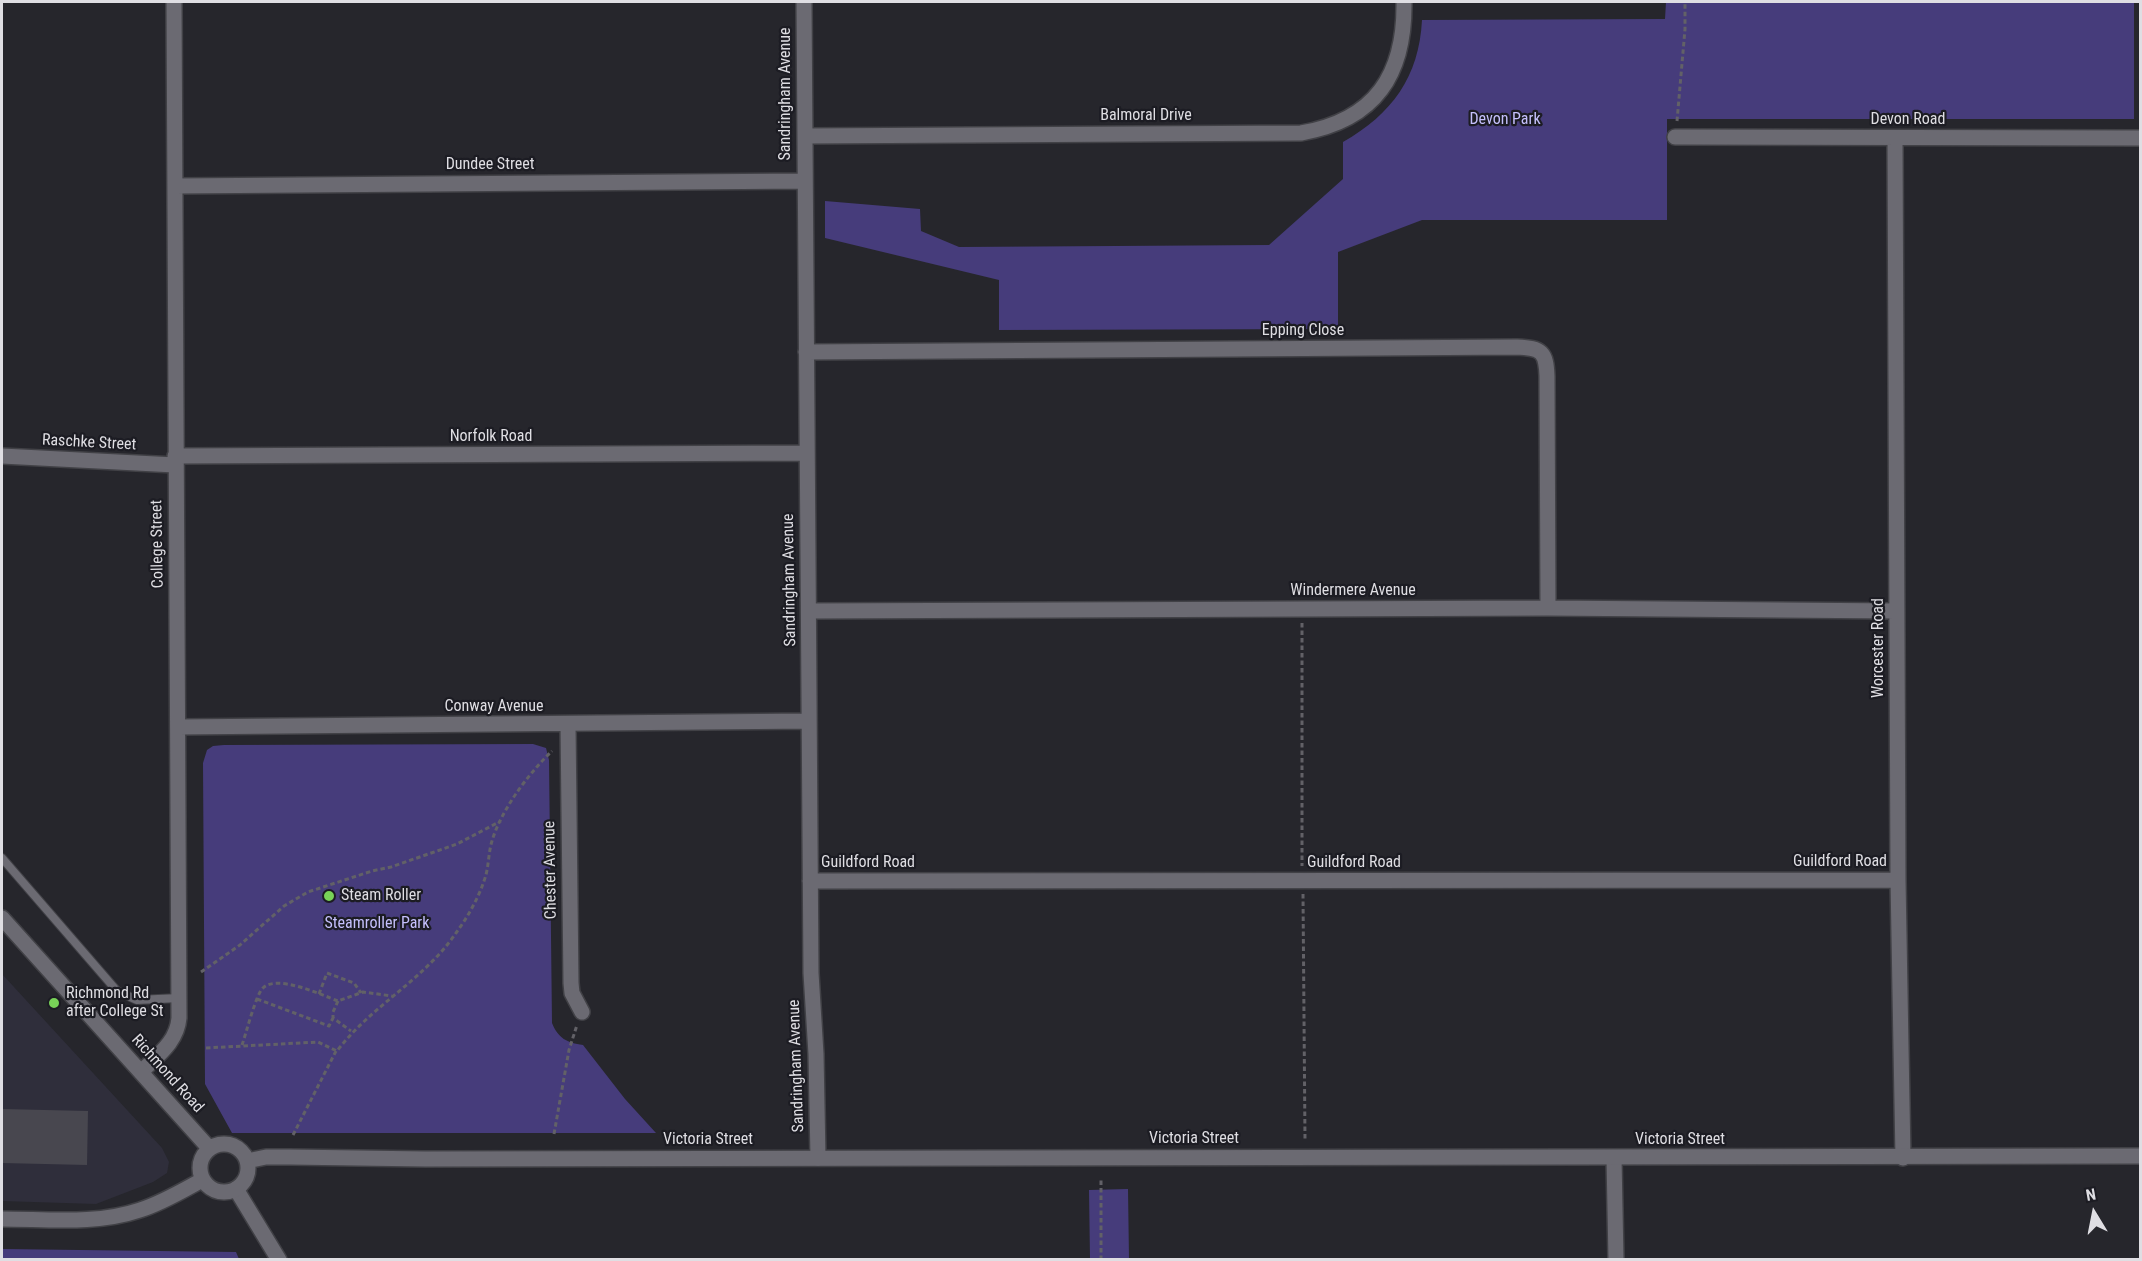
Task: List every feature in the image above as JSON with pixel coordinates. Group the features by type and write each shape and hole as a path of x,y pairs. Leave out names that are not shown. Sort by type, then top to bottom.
{"street":[{"name":"College Street","path":"141,1072 176,1036 179,1026 174,2"},
{"name":"Sandringham Avenue","path":"804,2 811,973 816,1054 818,1158"},
{"name":"Balmoral Drive","path":"805,136 1301,133 1316,130 1345,120 1359,111 1389,78 1402,38 1404,2"},
{"name":"Devon Road","path":"1675,137 2140,138"},
{"name":"Worcester Road","path":"1894,138 1898,880 1903,1158"},
{"name":"Dundee Street","path":"175,186 805,181"},
{"name":"Epping Close","path":"806,352 1517,347 1538,350 1544,356 1547,376 1548,609"},
{"name":"Norfolk Road","path":"175,461 806,453"},
{"name":"Raschke Street","path":"2,456 175,461"},
{"name":"Windermere Avenue","path":"809,611 1548,609 1896,611"},
{"name":"Conway Avenue","path":"178,727 809,721"},
{"name":"Chester Avenue","path":"568,725 571,983 572,993 582,1012"},
{"name":"Guildford Road","path":"810,881 1898,880"},
{"name":"Richmond Road","path":"2,918 209,1148"},
{"path":"216,1144 232,1145 244,1154 247,1161 246,1177 236,1189 228,1192 213,1190 202,1180 201,1159 209,1148 216,1144"},
{"name":"Victoria Street","path":"247,1161 266,1157 1903,1158 2140,1156"},
{"path":"1614,1158 1616,1260"},
{"path":"2,1219 69,1220 118,1216 157,1203 202,1180"},
{"path":"236,1189 279,1260"}],"lane":[{"path":"2,858 117,991 137,1000 179,998"}],"path":[{"path":"1675,137 1685,29 1685,2"},
{"path":"1302,609 1302,871"},
{"path":"293,1135 337,1051 351,1031 443,952 458,931 484,881 492,841 501,821 539,763 558,746 568,744"},
{"path":"201,972 240,945 284,906 308,892 457,844 501,821"},
{"path":"1302,890 1305,1140"},
{"path":"319,994 327,973 354,983 361,993"},
{"path":"242,1045 263,987 274,984 304,988 338,1001 361,993 393,996"},
{"path":"257,999 328,1026 338,1001"},
{"path":"554,1134 569,1050 582,1012"},
{"path":"333,1018 351,1031"},
{"path":"206,1048 318,1042 337,1051"},
{"path":"1101,1179 1101,1260"}],"shaded area":[{"path":"2,974 162,1148 169,1162 167,1173 153,1182 96,1204 2,1201"}],"green space":[{"name":"Devon Park","path":"1666,2 2134,2 2134,119 1667,119 1667,220 1422,220 1338,252 1338,329 999,330 999,280 825,238 825,201 920,209 921,231 959,247 1269,245 1343,179 1343,142 1376,119 1400,92 1415,59 1422,20 1665,19"},
{"name":"Steamroller Park","path":"533,744 546,748 549,760 552,1023 564,1039 583,1045 625,1099 656,1133 232,1133 205,1084 203,763 207,750 213,746 224,745"},
{"path":"1128,1189 1129,1259 1090,1259 1089,1190"},
{"path":"2,1249 236,1252 239,1259 2,1260"}],"building":[{"path":"2,1109 88,1111 87,1165 2,1163"}],"place":[{"name":"Steam Roller","path":"329,896"},
{"name":"Richmond Rd after College St","path":"54,1003"}]}
